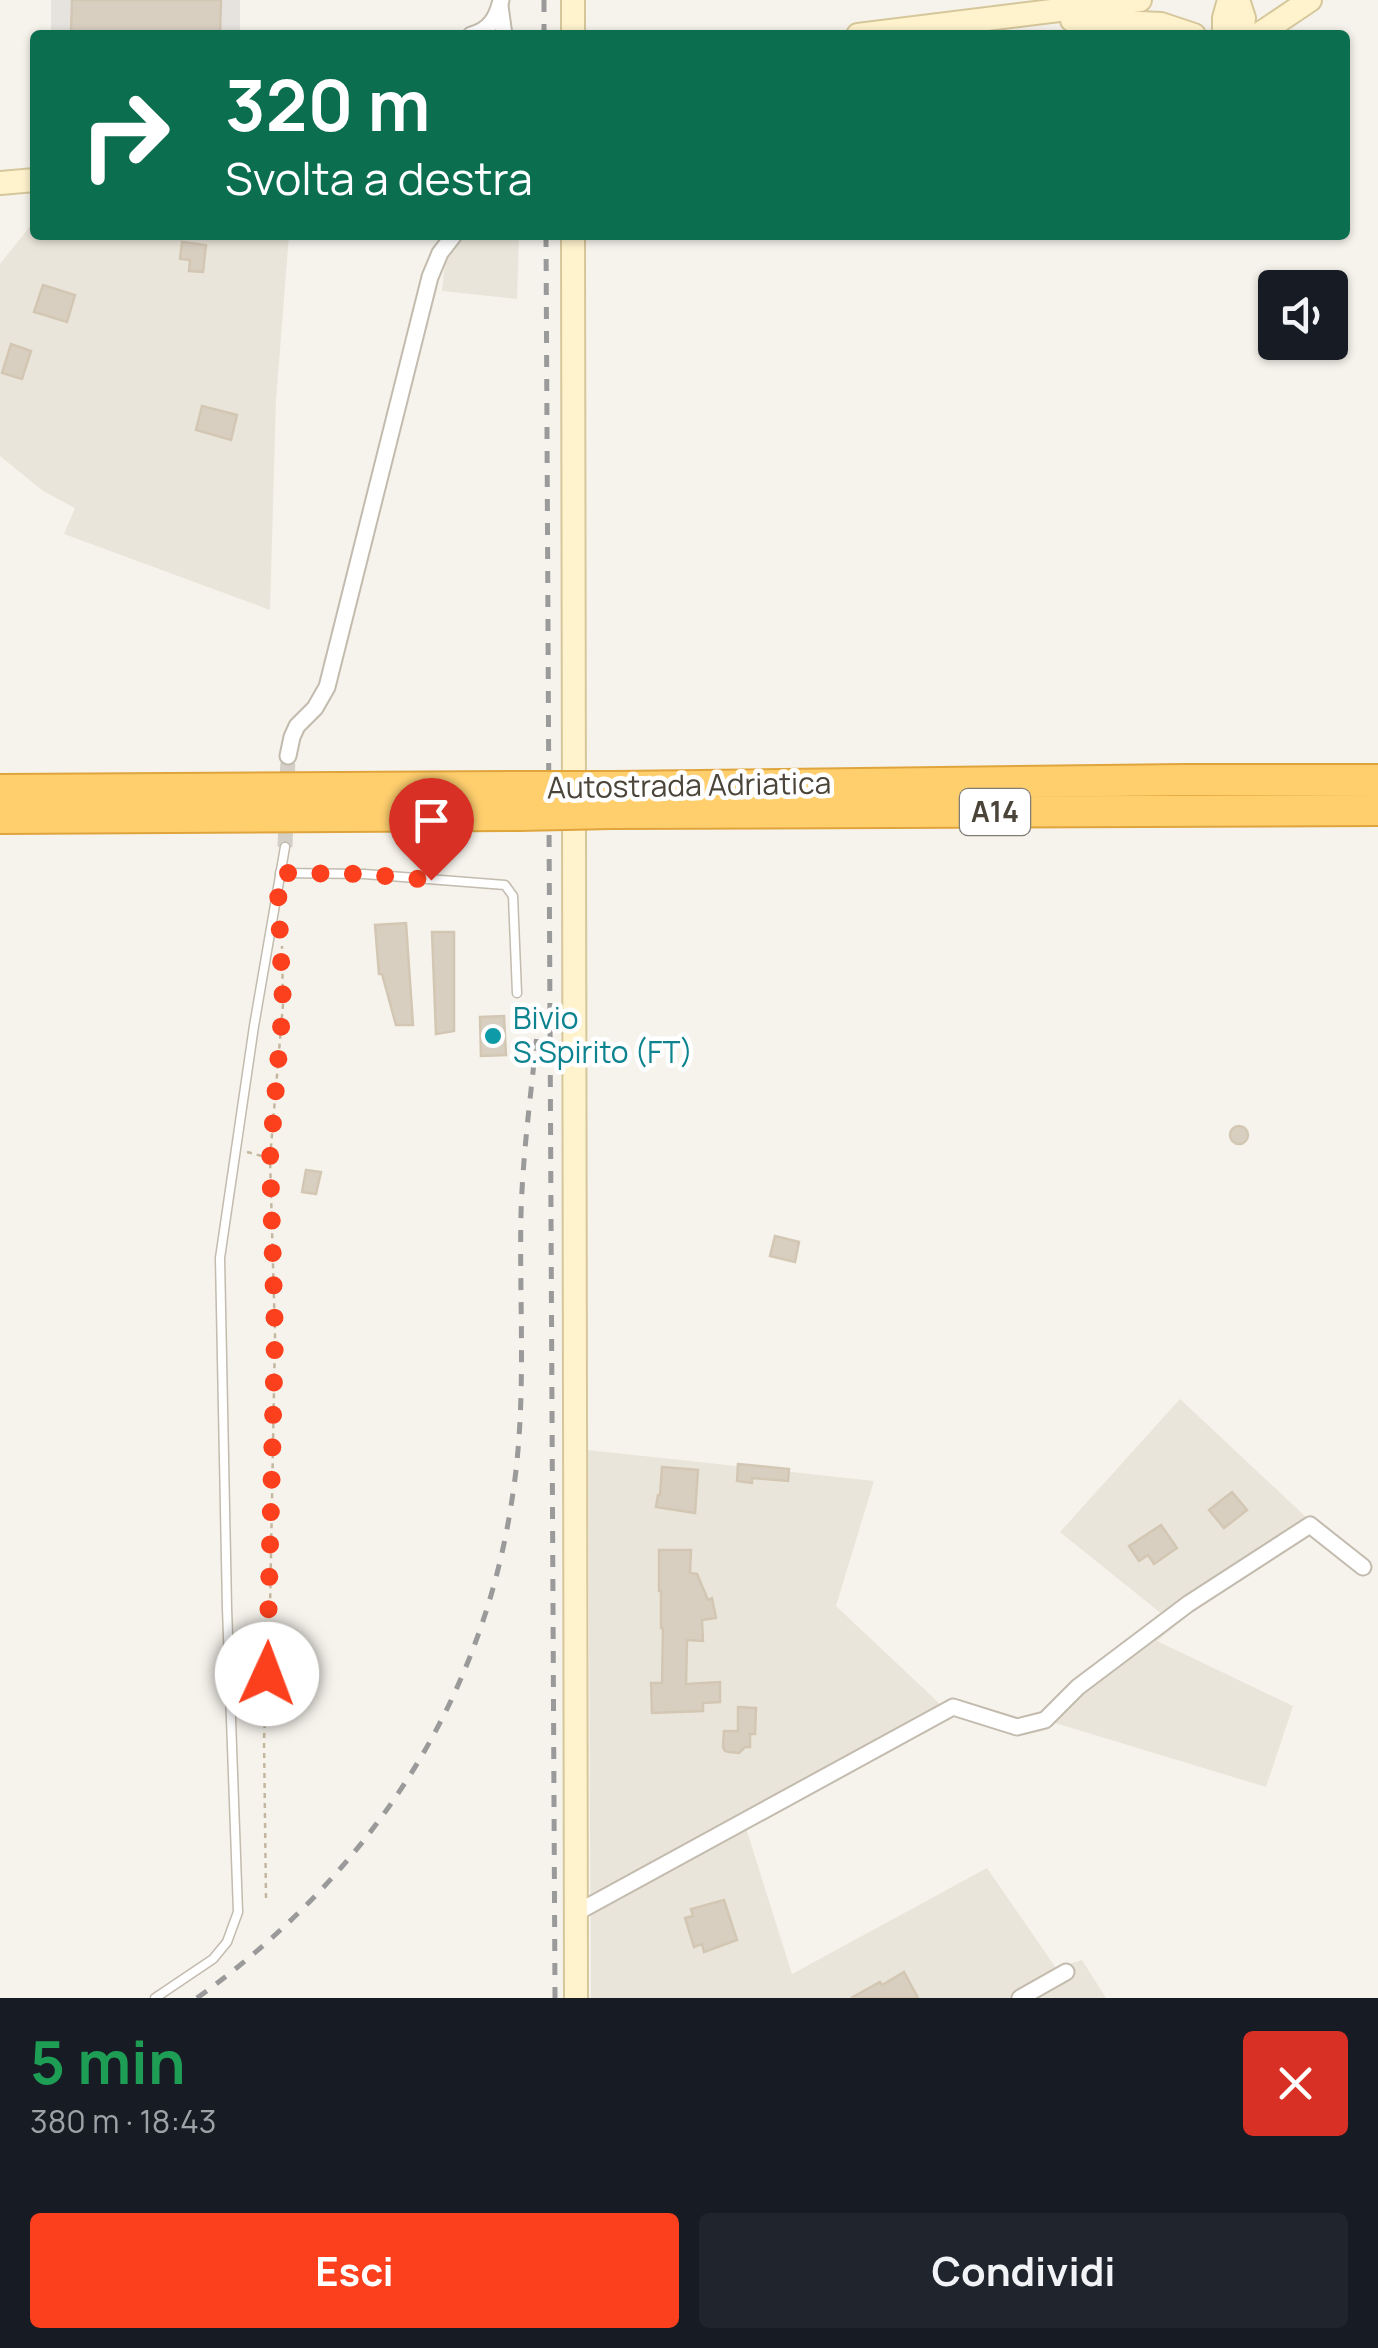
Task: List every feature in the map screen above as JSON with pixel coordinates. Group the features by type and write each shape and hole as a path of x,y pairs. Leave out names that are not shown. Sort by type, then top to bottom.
{"highway":[{"name":"Autostrada Adriatica","path":"613,800 1184,780 1378,780"},
{"name":"Autostrada Adriatica","path":"0,790 515,801"},
{"name":"Autostrada Adriatica","path":"0,818 613,800 1378,810"}],"main road":[{"path":"899,30 1140,0"},
{"path":"1224,30 1229,0"},
{"path":"1238,0 1244,18 1243,30"},
{"path":"1265,30 1310,0"},
{"path":"1014,16 1160,24 1179,30"},
{"path":"573,240 576,1998"},
{"path":"573,290 589,240"}],"street":[{"path":"484,30 500,3"},
{"path":"500,3 503,30"},
{"path":"288,756 292,736 327,687 430,277 450,240"},
{"path":"576,1913 954,1708 1017,1727 1045,1720 1078,1687 1188,1604 1310,1525 1362,1567"},
{"path":"1020,1998 1066,1972"}],"lane":[{"path":"155,1998 213,1958 227,1942 238,1912 220,1258 285,847"},
{"path":"280,873 364,874 506,886 513,896 517,993"}],"path":[{"path":"266,1898 264,1739 275,1335 270,1158 283,1004 282,939"},
{"path":"236,1150 270,1158"}],"shaded area":[{"path":"51,0 240,0 240,30 51,30"},
{"path":"30,226 30,240 289,240 276,400 270,610 64,534 75,508 43,491 0,456 0,264"},
{"path":"460,240 519,240 517,299 442,291 445,260"},
{"path":"1180,1399 1307,1518 1157,1641 1293,1706 1266,1787 1052,1722 1163,1615 1060,1532"},
{"path":"588,1450 874,1481 836,1606 940,1704 745,1825 792,1974 987,1868 1056,1968 1082,1960 1106,1998 591,1998"}],"building":[{"path":"72,0 221,0 220,30 71,30"},
{"path":"182,242 206,245 203,272 189,271 190,260 180,259"},
{"path":"43,285 75,295 67,322 34,312"},
{"path":"11,344 31,351 22,379 2,373"},
{"path":"202,406 237,415 231,440 196,430"},
{"path":"406,923 413,1025 396,1025 379,974 375,925"},
{"path":"432,932 454,932 454,1031 436,1034"},
{"name":"Bivio S.Spirito (FT)","path":"504,1016 506,1055 481,1056 480,1017"},
{"path":"1239,1126 1248,1135 1239,1144 1230,1135"},
{"path":"306,1170 321,1172 316,1194 302,1192"},
{"path":"775,1236 799,1242 795,1262 770,1256"},
{"path":"738,1464 789,1469 788,1481 737,1481"},
{"path":"662,1467 698,1470 695,1513 656,1507"},
{"path":"1232,1492 1247,1510 1224,1528 1209,1510"},
{"path":"1161,1525 1177,1548 1154,1564 1148,1555 1139,1561 1129,1546"},
{"path":"659,1550 691,1550 690,1573 697,1574 708,1600 712,1598 716,1618 702,1620 703,1641 687,1640 686,1684 720,1682 720,1702 703,1703 703,1711 652,1713 651,1683 662,1683"},
{"path":"738,1707 756,1708 755,1734 750,1734 750,1747 739,1753 725,1751 723,1747 724,1731 738,1731"},
{"path":"724,1900 737,1940 704,1952 702,1944 694,1947 685,1918 693,1916 691,1909"},
{"path":"904,1972 918,1998 851,1998 880,1982 882,1985"}],"tunnel":[{"path":"285,847 288,756"}],"railway":[{"path":"544,0 544,30"},
{"path":"546,240 555,1998"},
{"path":"197,1998 258,1950 314,1897 364,1840 408,1778 445,1713 475,1644 498,1570 517,1458 522,1189 538,1024"}],"place":[{"name":"Bivio S.Spirito (FT)","path":"493,1036"}],"route":[{"path":"267,1674 275,1335 270,1158 283,1004 280,873 431,880"}]}
